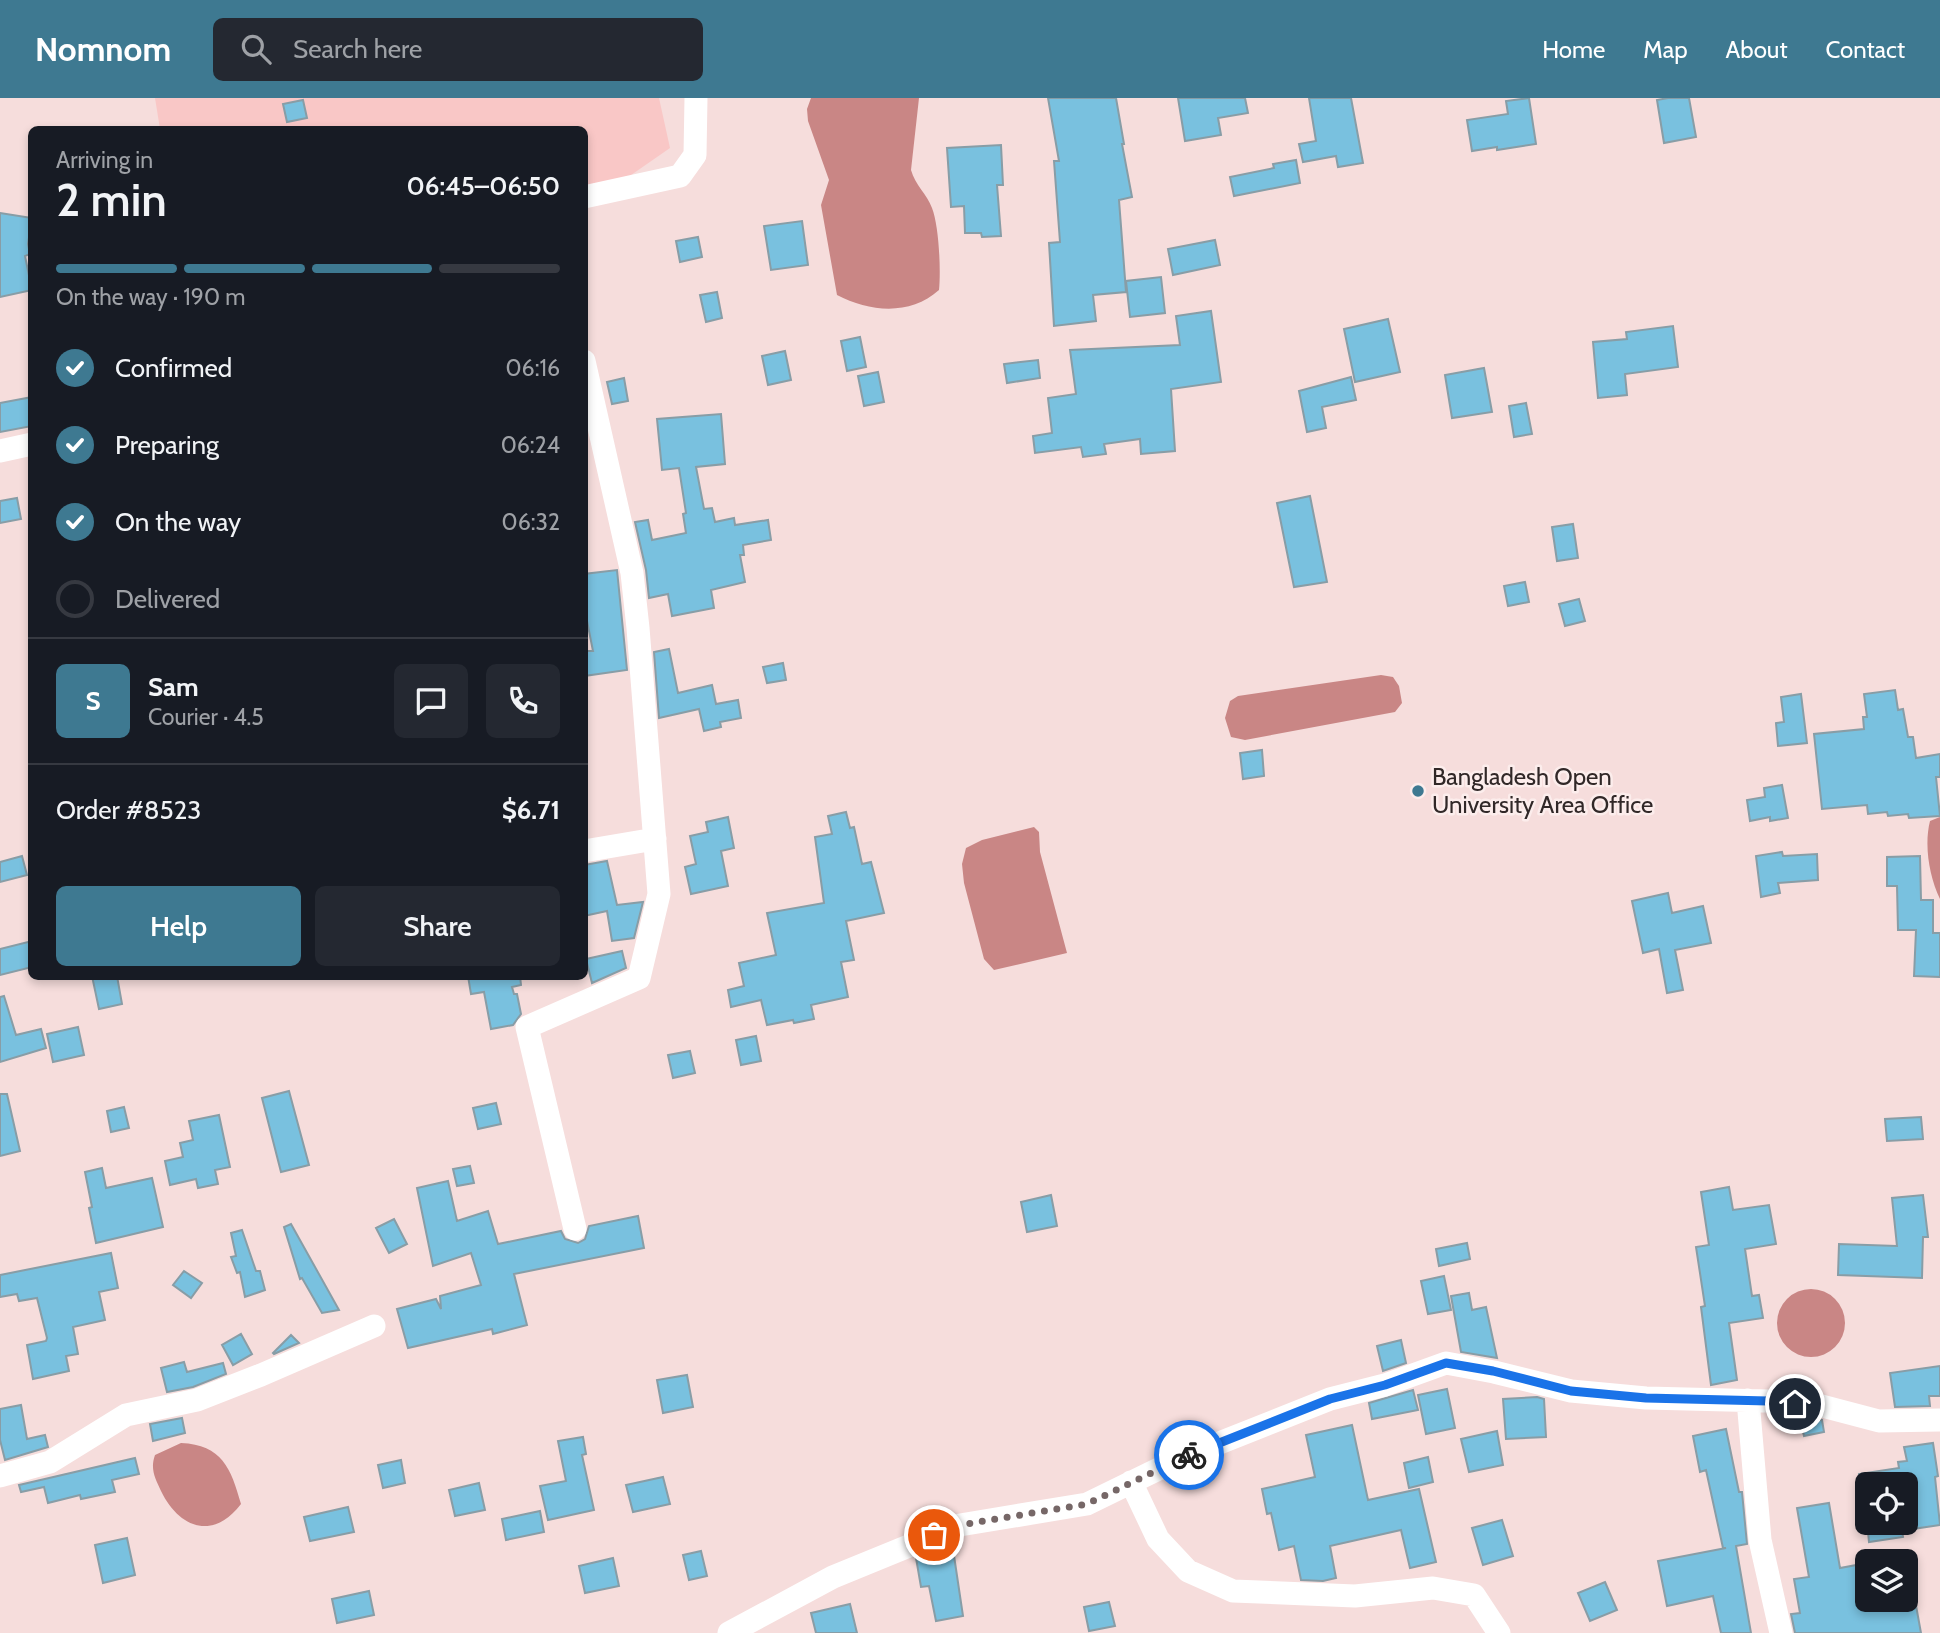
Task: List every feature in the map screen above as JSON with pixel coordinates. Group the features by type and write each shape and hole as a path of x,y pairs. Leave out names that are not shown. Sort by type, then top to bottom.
{"street":[{"path":"588,196 680,176 695,155 696,98"},
{"path":"575,1229 527,1027 639,978 659,894 632,573 588,379"},
{"path":"0,451 28,445"},
{"path":"588,850 655,839"},
{"path":"0,1476 50,1462 126,1415 197,1400 374,1326"},
{"path":"729,1633 833,1577 960,1525 1087,1504 1179,1459 1330,1399 1385,1385 1446,1363 1493,1371 1571,1391 1646,1398 1822,1406 1879,1421 1940,1420"},
{"path":"1748,1401 1760,1540 1781,1633"},
{"path":"1131,1482 1158,1539 1188,1571 1233,1591 1355,1596 1433,1588 1474,1595 1499,1633"}],"shaded area":[{"path":"155,98 659,98 670,148 588,205 588,126 160,126"},
{"path":"811,98 919,98 911,170 932,208 940,260 939,290 928,298 915,304 890,309 863,305 837,295 821,205 829,180 808,121 807,109"},
{"path":"1381,675 1393,677 1399,686 1402,703 1395,712 1245,740 1231,737 1225,718 1230,701 1238,696"},
{"path":"1940,817 1940,899 1930,871 1927,840 1930,821"},
{"path":"1034,827 1039,832 1040,852 1067,953 994,970 984,959 964,883 962,864 966,848 982,840"},
{"path":"1811,1289 1824,1292 1835,1299 1842,1310 1845,1323 1842,1336 1835,1347 1824,1354 1811,1357 1798,1354 1787,1347 1780,1336 1777,1323 1780,1310 1787,1299 1798,1292"},
{"path":"181,1443 206,1448 223,1461 228,1469 241,1504 219,1523 208,1526 187,1521 168,1504 161,1491 153,1469 155,1455"}],"building":[{"path":"1048,98 1116,98 1132,197 1119,200 1126,292 1093,295 1096,321 1054,326 1049,243 1060,242 1054,161 1059,161"},
{"path":"1178,98 1245,98 1248,113 1218,118 1221,135 1185,141"},
{"path":"1309,98 1351,98 1363,163 1338,167 1336,156 1303,162 1299,144 1316,141"},
{"path":"1529,98 1536,144 1472,151 1467,120 1508,114 1506,101"},
{"path":"1689,98 1696,137 1664,143 1657,100"},
{"path":"303,100 307,118 287,122 283,104"},
{"path":"1001,145 1003,185 997,185 1001,236 982,237 981,233 965,233 964,206 951,207 947,148"},
{"path":"1296,160 1300,183 1234,196 1230,177 1274,168 1273,164"},
{"path":"0,213 28,217 28,255 25,256 28,291 0,297"},
{"path":"802,221 808,265 771,270 764,226"},
{"path":"698,237 702,257 680,262 676,241"},
{"path":"1215,240 1220,265 1173,275 1168,249"},
{"path":"1161,277 1165,313 1130,317 1126,281"},
{"path":"717,292 722,318 706,322 700,295"},
{"path":"1211,311 1221,382 1171,389 1175,451 1141,454 1140,439 1104,444 1106,454 1083,457 1081,447 1035,453 1033,436 1052,433 1048,398 1076,394 1070,350 1180,345 1176,316"},
{"path":"1388,319 1400,372 1355,382 1344,329"},
{"path":"1673,326 1678,367 1625,374 1627,395 1598,398 1593,342 1627,339 1626,332"},
{"path":"860,337 866,367 847,371 841,341"},
{"path":"785,351 791,380 768,385 762,356"},
{"path":"1038,360 1040,378 1007,383 1004,364"},
{"path":"1484,368 1492,412 1452,418 1445,375"},
{"path":"878,372 884,402 864,406 858,376"},
{"path":"1351,377 1356,400 1322,407 1326,428 1307,432 1299,391"},
{"path":"624,378 628,401 612,404 607,382"},
{"path":"28,398 28,427 0,432 0,403"},
{"path":"1526,403 1532,434 1514,437 1509,406"},
{"path":"721,414 725,464 696,467 704,509 712,508 715,522 734,518 735,525 768,520 771,540 743,545 744,555 740,555 745,582 711,590 714,608 672,616 668,594 649,598 646,570 635,522 648,520 652,540 686,533 683,514 686,513 679,468 662,470 657,419"},
{"path":"1310,496 1327,582 1294,587 1277,503"},
{"path":"17,498 21,519 0,523 0,501"},
{"path":"1573,524 1578,558 1557,561 1552,527"},
{"path":"617,570 627,670 588,675 588,651 593,651 588,626 588,574"},
{"path":"1525,582 1529,602 1508,606 1504,586"},
{"path":"1579,599 1585,621 1565,626 1559,604"},
{"path":"669,649 678,693 712,685 716,704 738,700 741,718 720,722 721,727 704,731 699,709 659,718 654,652"},
{"path":"783,663 786,680 767,683 763,667"},
{"path":"1895,690 1898,710 1903,709 1908,737 1913,737 1916,758 1940,754 1940,777 1936,777 1940,816 1909,818 1908,814 1868,814 1867,805 1822,809 1814,734 1864,729 1863,717 1867,717 1864,694"},
{"path":"1801,694 1807,743 1778,746 1776,723 1784,722 1781,697"},
{"path":"1262,750 1264,776 1243,779 1240,753"},
{"path":"1782,785 1788,818 1770,821 1770,817 1750,821 1747,800 1765,797 1764,788"},
{"path":"846,812 850,828 854,827 862,864 871,862 884,913 846,921 854,960 841,962 848,997 811,1005 814,1019 767,1025 761,1000 731,1007 728,990 744,986 739,963 776,955 767,913 824,903 815,837 832,834 828,816"},
{"path":"728,817 734,848 721,851 728,886 691,894 685,867 696,864 690,836 708,832 706,822"},
{"path":"1782,852 1783,856 1817,854 1818,880 1778,883 1780,893 1761,897 1756,856"},
{"path":"22,856 27,875 0,882 0,862"},
{"path":"1920,856 1921,900 1933,900 1933,933 1940,933 1940,977 1914,976 1916,930 1898,930 1897,886 1887,886 1887,857"},
{"path":"607,861 617,905 643,902 634,938 612,941 607,911 588,915 588,864"},
{"path":"1668,893 1672,913 1703,906 1711,943 1675,950 1683,990 1667,993 1659,949 1643,953 1632,901"},
{"path":"28,942 28,968 0,975 0,949"},
{"path":"622,951 626,968 592,983 588,959"},
{"path":"93,980 118,980 122,1004 99,1009"},
{"path":"469,980 520,980 521,985 512,987 514,994 517,994 521,1014 513,1025 491,1029 484,992 471,994"},
{"path":"4,996 16,1035 41,1029 46,1048 0,1062 0,997"},
{"path":"78,1027 84,1055 53,1062 47,1034"},
{"path":"756,1036 761,1061 741,1065 736,1040"},
{"path":"690,1051 695,1073 673,1078 668,1055"},
{"path":"289,1091 309,1165 281,1172 262,1098"},
{"path":"0,1094 7,1094 20,1151 0,1156"},
{"path":"496,1103 501,1124 478,1129 473,1108"},
{"path":"124,1107 129,1128 111,1132 107,1111"},
{"path":"219,1115 230,1167 215,1170 218,1184 198,1188 196,1179 170,1185 165,1161 183,1157 180,1143 193,1140 189,1121"},
{"path":"1921,1117 1923,1139 1887,1141 1885,1119"},
{"path":"470,1166 474,1183 457,1186 453,1169"},
{"path":"102,1168 106,1188 152,1178 163,1227 96,1243 85,1172"},
{"path":"448,1181 457,1221 488,1211 498,1244 561,1231 565,1239 578,1243 585,1239 589,1226 638,1216 644,1248 514,1274 527,1325 493,1334 492,1329 408,1348 397,1309 436,1299 441,1309 440,1296 481,1285 471,1253 433,1266 417,1188"},
{"path":"1729,1187 1733,1210 1769,1205 1776,1244 1745,1249 1752,1296 1759,1295 1763,1318 1729,1323 1737,1380 1711,1385 1701,1307 1705,1306 1696,1247 1709,1245 1701,1192"},
{"path":"1051,1195 1057,1226 1027,1232 1021,1202"},
{"path":"1923,1195 1928,1237 1923,1237 1922,1278 1838,1275 1839,1244 1897,1246 1892,1198"},
{"path":"394,1219 407,1244 389,1253 376,1228"},
{"path":"291,1224 339,1310 322,1313 302,1278 300,1279 284,1227"},
{"path":"242,1230 256,1271 260,1271 265,1290 245,1297 240,1272 237,1273 231,1257 236,1256 231,1233"},
{"path":"1467,1243 1470,1259 1439,1266 1436,1249"},
{"path":"111,1253 118,1288 99,1292 105,1320 73,1327 78,1354 66,1356 69,1371 33,1379 27,1345 46,1341 47,1338 37,1298 19,1301 17,1294 0,1297 0,1275"},
{"path":"184,1271 202,1283 191,1298 173,1285"},
{"path":"1444,1276 1451,1310 1428,1314 1421,1281"},
{"path":"1469,1293 1472,1310 1486,1307 1497,1358 1461,1352 1451,1296"},
{"path":"241,1334 252,1354 233,1365 222,1345"},
{"path":"291,1335 299,1343 274,1354 273,1353"},
{"path":"1401,1340 1406,1363 1383,1371 1377,1346"},
{"path":"184,1362 187,1372 223,1363 226,1374 193,1387 167,1392 161,1368"},
{"path":"1940,1366 1940,1396 1929,1396 1930,1406 1895,1407 1890,1373"},
{"path":"687,1375 693,1407 663,1413 657,1380"},
{"path":"1447,1389 1455,1428 1426,1434 1418,1395"},
{"path":"1413,1390 1418,1410 1372,1419 1369,1403"},
{"path":"1503,1399 1544,1399 1546,1437 1506,1439"},
{"path":"21,1405 27,1439 45,1435 48,1447 5,1460 0,1440 0,1409"},
{"path":"182,1418 185,1433 153,1441 150,1424"},
{"path":"1800,1419 1822,1420 1824,1432 1804,1436"},
{"path":"1352,1425 1368,1500 1419,1489 1436,1562 1410,1568 1401,1530 1330,1546 1336,1578 1323,1581 1301,1580 1294,1546 1279,1550 1271,1513 1267,1514 1262,1489 1315,1477 1306,1435"},
{"path":"1726,1429 1739,1492 1742,1492 1747,1544 1736,1546 1751,1633 1721,1633 1713,1596 1667,1606 1658,1561 1726,1548 1723,1548 1706,1470 1700,1472 1693,1436"},
{"path":"1497,1431 1503,1465 1469,1472 1461,1439"},
{"path":"583,1437 586,1454 582,1455 594,1510 548,1520 540,1486 566,1481 558,1441"},
{"path":"1933,1443 1938,1476 1935,1477 1940,1525 1918,1528 1918,1472 1872,1472 1899,1468 1898,1462 1907,1461 1904,1447"},
{"path":"1428,1457 1433,1482 1409,1488 1404,1463"},
{"path":"135,1458 139,1474 112,1480 115,1492 81,1499 80,1495 48,1503 44,1487 21,1492 19,1485"},
{"path":"401,1460 405,1483 383,1488 378,1465"},
{"path":"663,1477 670,1504 633,1512 626,1485"},
{"path":"479,1483 485,1510 455,1516 449,1490"},
{"path":"1829,1503 1840,1568 1855,1565 1855,1612 1917,1612 1921,1633 1795,1633 1791,1614 1800,1613 1794,1579 1809,1577 1797,1508"},
{"path":"348,1507 354,1532 310,1541 304,1517"},
{"path":"540,1511 544,1532 506,1540 502,1519"},
{"path":"1502,1520 1513,1556 1483,1565 1472,1528"},
{"path":"1868,1535 1903,1535 1903,1537 1869,1542"},
{"path":"127,1538 135,1575 103,1583 95,1545"},
{"path":"953,1549 963,1616 936,1621 929,1586 921,1587 916,1558"},
{"path":"701,1551 707,1576 689,1580 683,1555"},
{"path":"613,1558 619,1586 585,1593 579,1566"},
{"path":"1605,1582 1617,1610 1590,1621 1578,1593"},
{"path":"369,1591 374,1615 337,1623 332,1599"},
{"path":"1109,1602 1115,1626 1089,1631 1084,1607"},
{"path":"850,1604 857,1633 816,1633 811,1613"}],"way so far":[{"path":"934,1535 960,1525 1087,1504 1189,1455"}],"place":[{"name":"Bangladesh Open University Area Office","path":"1418,791"}],"route":[{"path":"1189,1455 1330,1399 1385,1385 1446,1363 1493,1371 1571,1391 1646,1398 1795,1404"}]}
